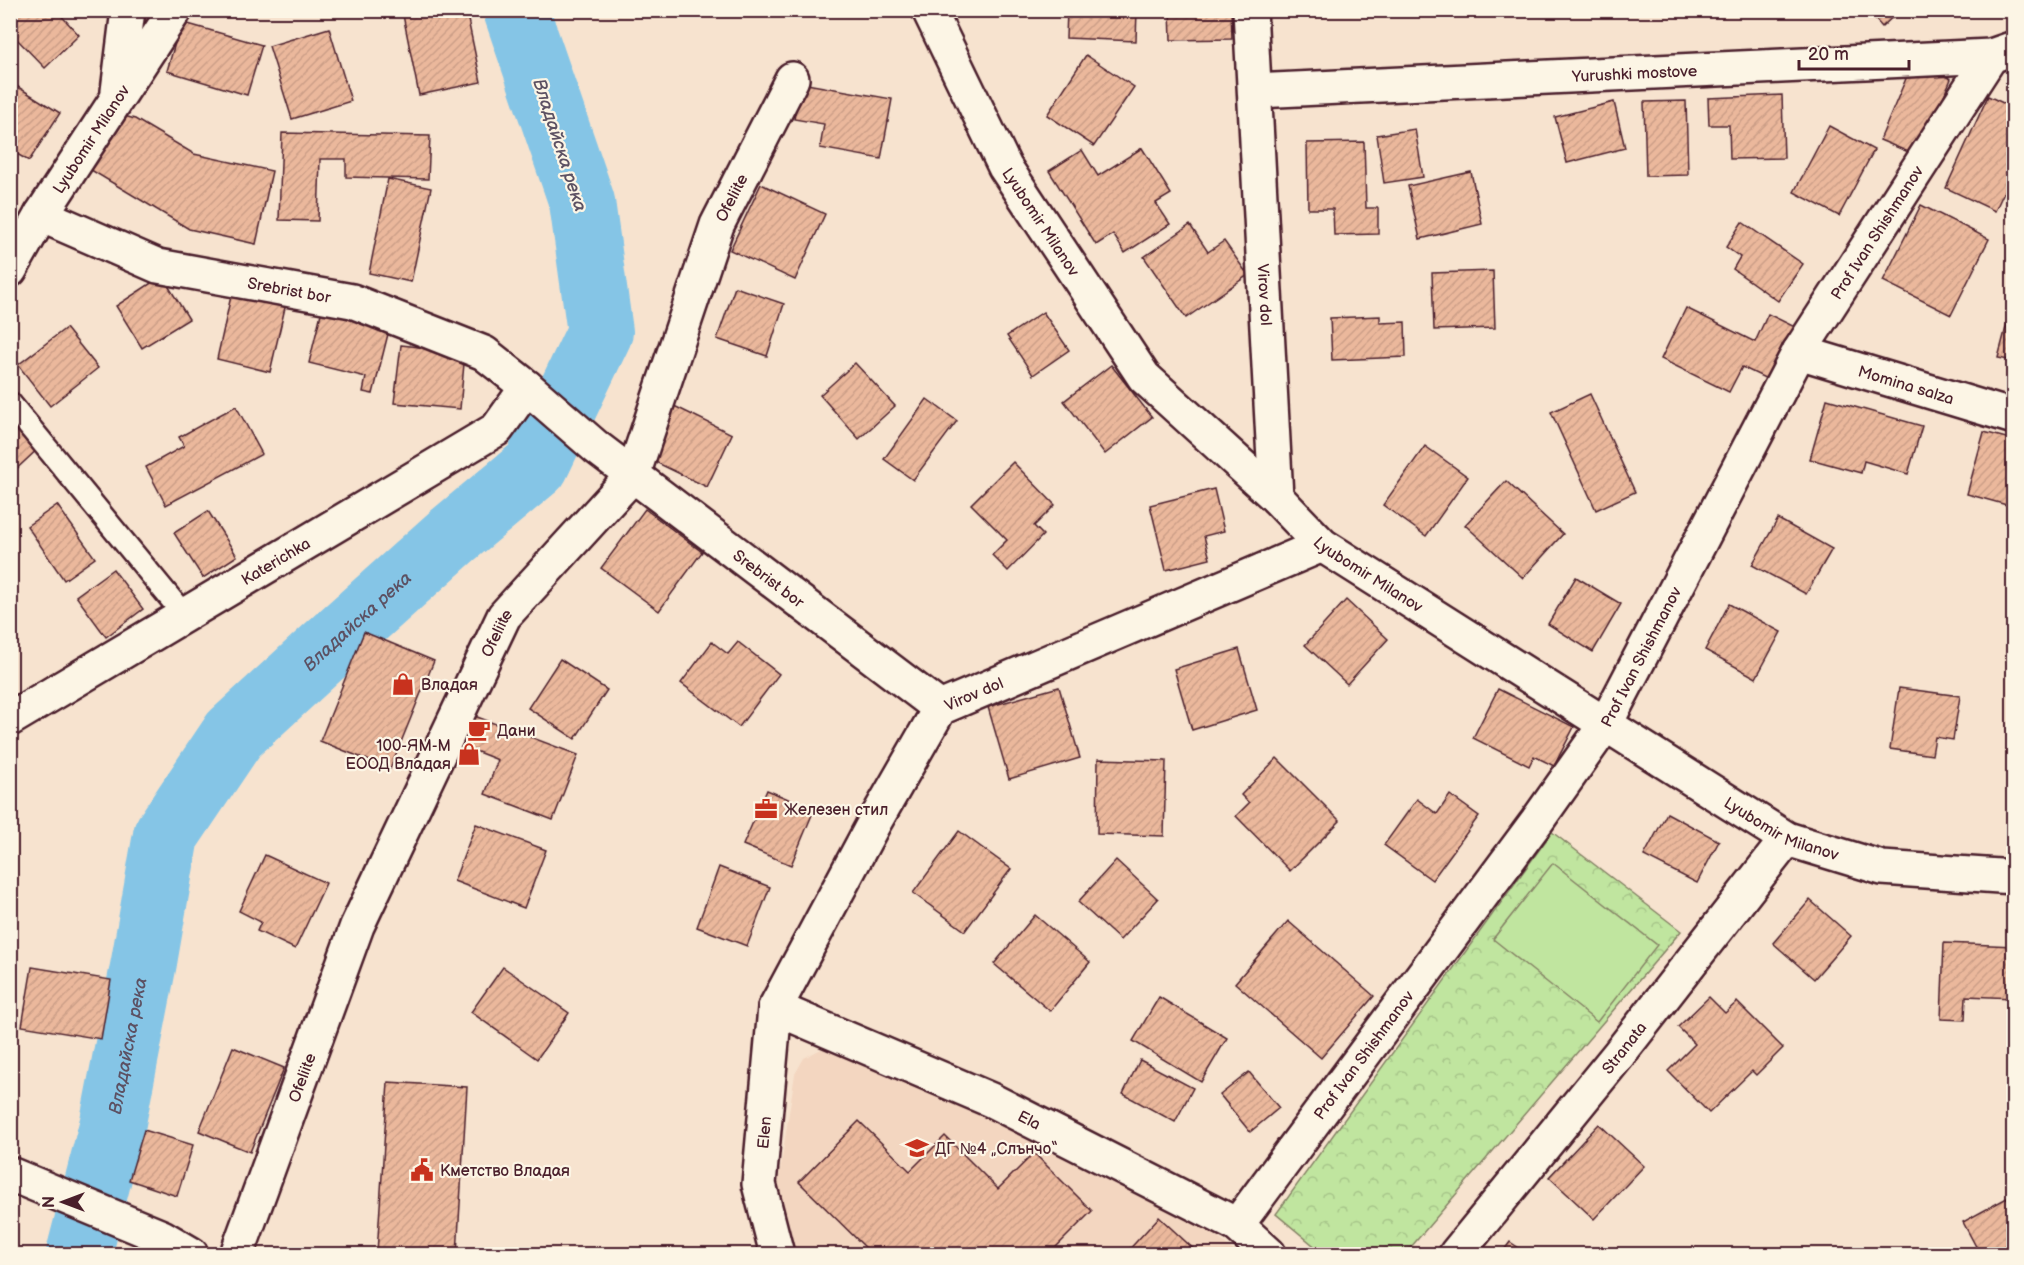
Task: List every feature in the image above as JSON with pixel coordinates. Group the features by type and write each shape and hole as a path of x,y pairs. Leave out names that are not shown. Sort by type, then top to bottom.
{"street":[{"path":"118,98 128,10"},
{"name":"Lyubomir Milanov","path":"10,270 42,215 175,10"},
{"name":"Lyubomir Milanov","path":"929,10 1005,167 1144,377 1276,497 1322,545 1787,839 1882,868 2013,877"},
{"name":"Virov dol","path":"1250,10 1276,497"},
{"name":"Yurushki mostove","path":"1255,91 2002,52"},
{"name":"Prof Ivan Shishmanov","path":"1237,1225 1537,821 1605,725 1799,352 2002,52"},
{"name":"Ofeliite","path":"237,1254 357,926 504,616 633,475 717,225 792,79"},
{"name":"Srebrist bor","path":"42,215 158,266 352,302 484,353 596,447 940,708"},
{"name":"Momina salza","path":"1799,352 2013,417"},
{"name":"Katerichka","path":"10,719 497,429 527,387"},
{"name":"Virov dol","path":"775,1008 874,823 940,708 1322,545"},
{"name":"Stranata","path":"1456,1254 1619,1054 1787,839"},
{"name":"Ela","path":"775,1008 991,1100 1237,1225 1269,1254"},
{"name":"Elen","path":"775,1008 759,1184 777,1254"},
{"path":"14,1175 162,1238 191,1254"}],"lane":[{"path":"10,403 185,616"}],"shaded area":[{"name":"ДГ №4 „Слънчо“","path":"823,1048 843,1048 876,1056 1214,1234 1237,1254 800,1254 772,1223 795,1074 804,1058"}],"green space":[{"path":"1552,832 1681,931 1405,1254 1324,1254 1276,1214"},
{"path":"1553,863 1657,945 1597,1022 1493,939"}],"building":[{"path":"15,10 56,10 79,35 45,68 10,32 10,15"},
{"path":"402,10 466,10 481,82 419,95"},
{"path":"1067,10 1137,10 1136,41 1066,38"},
{"path":"1170,10 1231,10 1232,39 1171,40"},
{"path":"1867,10 1900,10 1882,27"},
{"path":"181,22 262,45 247,95 167,71"},
{"path":"329,28 351,101 292,119 269,46"},
{"path":"1086,55 1134,87 1094,146 1047,115"},
{"path":"1913,62 1951,79 1918,156 1880,140"},
{"path":"10,82 60,113 29,161 10,150"},
{"path":"801,83 892,99 881,159 820,148 824,124 794,119"},
{"path":"1782,95 1784,158 1730,159 1729,125 1709,125 1708,98"},
{"path":"1988,96 2014,108 2014,178 2011,177 1995,211 1946,188"},
{"path":"1686,101 1688,175 1646,176 1644,102"},
{"path":"1614,102 1625,148 1567,163 1555,117"},
{"path":"124,116 135,119 194,154 272,171 256,244 189,229 91,170"},
{"path":"1829,126 1874,150 1839,216 1794,192"},
{"path":"1415,129 1423,177 1384,183 1377,135"},
{"path":"282,133 430,136 428,179 346,177 346,159 320,159 318,221 279,220"},
{"path":"1364,142 1366,208 1378,208 1378,234 1334,235 1333,209 1308,209 1307,143"},
{"path":"1142,148 1171,194 1156,203 1170,224 1125,253 1113,234 1096,245 1049,171 1082,150 1098,176"},
{"path":"1471,172 1482,224 1420,239 1408,186"},
{"path":"388,179 431,188 411,282 369,273"},
{"path":"761,184 825,214 795,280 730,250"},
{"path":"1921,205 1989,239 1951,315 1883,281"},
{"path":"1742,222 1803,264 1778,301 1733,269 1740,257 1726,247"},
{"path":"1190,225 1208,252 1224,241 1248,275 1186,318 1144,257"},
{"path":"1493,271 1495,328 1434,330 1432,273"},
{"path":"162,276 189,319 142,348 116,306"},
{"path":"233,287 287,299 270,372 217,359"},
{"path":"735,287 784,304 767,356 717,339"},
{"path":"2014,297 2014,361 1998,358"},
{"path":"323,305 391,322 373,394 363,392 366,377 309,363"},
{"path":"1686,308 1755,342 1768,314 1799,329 1773,382 1742,367 1729,392 1661,359"},
{"path":"1043,312 1069,350 1033,375 1007,336"},
{"path":"1380,316 1380,323 1405,322 1406,357 1332,360 1330,318"},
{"path":"66,328 98,368 50,406 18,365"},
{"path":"401,345 465,352 460,409 394,403"},
{"path":"855,363 895,406 859,439 820,395"},
{"path":"1111,365 1152,417 1105,454 1064,401"},
{"path":"1590,394 1635,492 1596,510 1551,412"},
{"path":"927,399 957,421 913,480 884,459"},
{"path":"1827,399 1922,426 1908,474 1864,461 1861,473 1810,459"},
{"path":"670,404 732,434 707,487 645,457"},
{"path":"236,406 262,454 166,505 146,467 184,446 179,437"},
{"path":"10,413 41,446 10,475"},
{"path":"1984,432 2014,440 2014,507 1967,494"},
{"path":"1425,446 1468,477 1426,536 1383,505"},
{"path":"1013,462 1055,505 1034,526 1043,535 1008,571 992,555 1007,540 971,504"},
{"path":"1506,481 1563,534 1523,578 1465,525"},
{"path":"1214,489 1224,531 1204,536 1210,559 1166,570 1150,505"},
{"path":"57,505 95,558 64,580 27,526"},
{"path":"645,509 702,552 659,611 601,568"},
{"path":"208,511 237,556 203,578 174,533"},
{"path":"1778,519 1832,549 1806,594 1752,565"},
{"path":"113,569 143,609 106,637 76,596"},
{"path":"1576,577 1621,604 1593,652 1548,624"},
{"path":"1346,600 1388,639 1347,684 1305,645"},
{"path":"1729,604 1781,632 1756,678 1705,650"},
{"path":"364,632 434,661 390,769 320,741"},
{"path":"712,642 728,654 738,642 779,674 739,727 681,683"},
{"path":"1239,649 1257,710 1192,730 1174,669"},
{"path":"560,659 607,690 575,739 528,708"},
{"path":"1059,687 1080,758 1009,779 988,707"},
{"path":"1899,688 1960,696 1953,740 1935,737 1932,755 1890,749"},
{"path":"1498,689 1574,727 1554,766 1534,756 1529,766 1473,738"},
{"path":"472,715 578,755 553,820 485,794 498,760 460,745"},
{"path":"1277,758 1340,821 1290,871 1236,816 1249,803 1241,795"},
{"path":"1098,759 1166,761 1164,836 1097,834"},
{"path":"767,790 814,810 791,865 743,845"},
{"path":"1450,795 1479,816 1432,880 1384,845 1417,799 1437,814"},
{"path":"1667,813 1719,841 1697,883 1644,856"},
{"path":"476,824 546,850 524,908 454,881"},
{"path":"959,831 1011,869 965,931 913,893"},
{"path":"265,855 326,883 295,949 257,931 261,922 239,911"},
{"path":"1116,860 1158,899 1120,940 1078,902"},
{"path":"719,867 770,887 747,946 697,927"},
{"path":"1810,900 1851,936 1814,979 1773,943"},
{"path":"1035,915 1090,962 1050,1011 994,964"},
{"path":"1288,921 1374,996 1321,1058 1235,983"},
{"path":"1944,943 2014,946 2014,998 1966,996 1965,1020 1941,1019"},
{"path":"32,967 111,980 101,1039 22,1026"},
{"path":"503,967 569,1013 537,1059 471,1012"},
{"path":"1159,997 1227,1038 1201,1082 1133,1041"},
{"path":"1709,997 1725,1013 1737,1002 1783,1048 1756,1075 1752,1071 1709,1113 1668,1071 1695,1044 1678,1027"},
{"path":"233,1047 284,1068 250,1152 199,1131"},
{"path":"1140,1060 1193,1088 1175,1122 1123,1094"},
{"path":"1249,1072 1279,1108 1250,1132 1220,1095"},
{"name":"Кметство Владая","path":"388,1082 467,1087 457,1254 377,1253"},
{"path":"859,1121 910,1171 945,1136 998,1189 1034,1153 1092,1211 1049,1254 872,1254 799,1182"},
{"path":"1599,1124 1644,1166 1594,1219 1549,1177"},
{"path":"144,1130 193,1145 177,1196 129,1180"},
{"path":"2014,1194 2014,1254 1980,1254 1963,1222"},
{"path":"1159,1217 1199,1254 1125,1254"},
{"path":"1510,1242 1528,1254 1501,1254"}],"waterway":[{"name":"Владайска река","path":"79,1254 113,1122 166,835 234,734 451,537 536,466 600,332 582,202 516,10"}],"place":[{"name":"Владая","path":"403,684"},
{"name":"Дани","path":"479,730"},
{"name":"100-ЯМ-М ЕООД Владая","path":"469,754"},
{"name":"Железен стил","path":"766,809"},
{"name":"ДГ №4 „Слънчо“","path":"917,1148"},
{"name":"Кметство Владая","path":"422,1170"}]}
